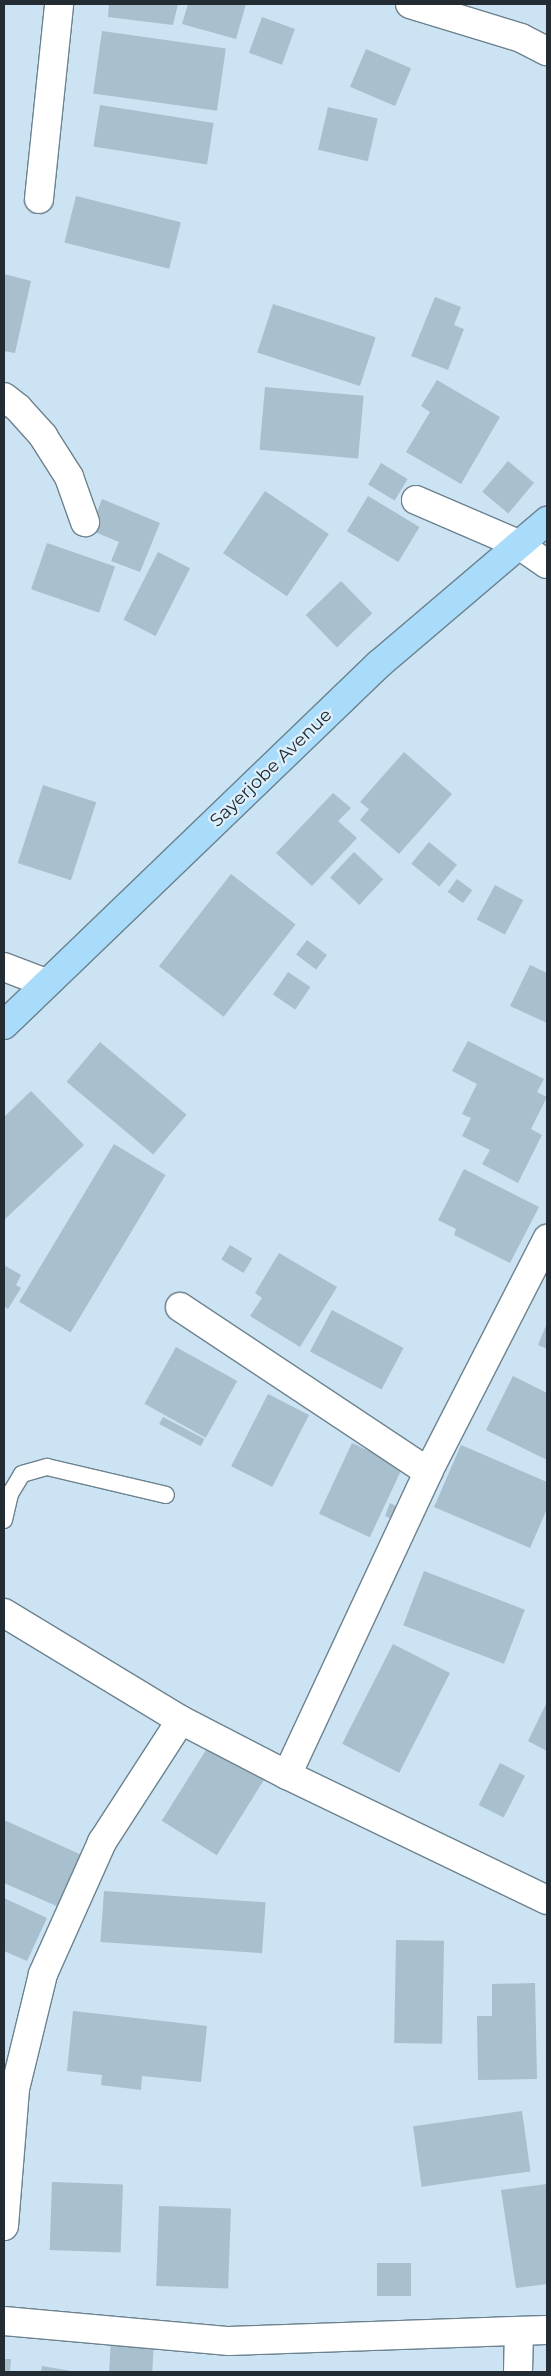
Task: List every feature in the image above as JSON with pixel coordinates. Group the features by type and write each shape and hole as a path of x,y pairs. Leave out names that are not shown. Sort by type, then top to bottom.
{"main road":[{"name":"Sayerjobe Avenue","path":"4,1025 379,664 547,521"}],"street":[{"path":"39,199 60,4"},
{"path":"410,4 521,38 547,51"},
{"path":"4,397 18,408 43,436 69,477 85,522"},
{"path":"416,500 518,544 547,564"},
{"path":"4,967 46,983"},
{"path":"288,1775 428,1472 547,1239"},
{"path":"180,1307 428,1472"},
{"path":"4,1613 181,1720 288,1775 547,1900"},
{"path":"4,2226 15,2089 43,1974 102,1842 181,1720"},
{"path":"4,2321 229,2341 547,2330"},
{"path":"518,2372 519,2331"}],"lane":[{"path":"4,1520 10,1494 22,1474 46,1467 166,1496"}],"building":[{"path":"109,4 178,4 173,25 108,17"},
{"path":"188,4 246,4 236,39 182,24"},
{"path":"262,17 295,29 282,65 249,53"},
{"path":"102,31 226,48 217,111 93,93"},
{"path":"366,49 411,68 395,106 350,87"},
{"path":"100,105 214,123 207,164 93,146"},
{"path":"328,107 378,118 368,161 318,150"},
{"path":"76,196 181,222 169,269 64,243"},
{"path":"4,274 31,281 15,353 4,351"},
{"path":"435,297 461,307 454,325 464,329 448,370 411,356"},
{"path":"273,304 376,337 360,386 257,353"},
{"path":"437,380 500,417 461,484 406,452 430,412 421,406"},
{"path":"265,387 364,396 358,458 260,450"},
{"path":"508,461 534,483 508,513 482,492"},
{"path":"381,463 408,479 395,500 368,484"},
{"path":"265,491 329,534 287,596 223,553"},
{"path":"368,496 419,527 398,562 347,531"},
{"path":"102,499 160,523 140,572 111,561 119,542 90,530"},
{"path":"47,543 115,566 99,613 31,589"},
{"path":"158,552 190,568 156,636 123,620"},
{"path":"341,581 372,613 337,647 306,615"},
{"path":"404,752 452,794 399,854 360,820 369,809 360,802"},
{"path":"43,785 96,802 71,880 18,863"},
{"path":"333,793 351,808 338,821 357,838 312,886 276,853"},
{"path":"429,842 457,865 439,886 411,864"},
{"path":"354,852 383,879 359,905 330,878"},
{"path":"231,874 296,924 224,1017 159,966"},
{"path":"457,879 472,890 463,903 448,892"},
{"path":"495,885 523,900 505,934 477,919"},
{"path":"307,940 327,955 316,969 296,954"},
{"path":"530,965 547,973 547,1023 510,1006"},
{"path":"288,972 310,987 295,1009 273,994"},
{"path":"468,1041 544,1079 537,1092 547,1097 531,1129 542,1135 518,1183 482,1164 490,1150 462,1136 471,1118 462,1114 477,1084 452,1071"},
{"path":"100,1042 187,1115 153,1154 67,1082"},
{"path":"31,1091 84,1145 4,1220 4,1117"},
{"path":"114,1144 165,1175 71,1333 19,1302"},
{"path":"464,1169 539,1207 510,1263 454,1235 456,1229 438,1220"},
{"path":"230,1245 252,1258 244,1273 221,1260"},
{"path":"279,1253 337,1287 300,1347 250,1316 262,1298 255,1293"},
{"path":"4,1265 21,1275 16,1285 21,1288 8,1309 4,1306"},
{"path":"332,1310 404,1348 381,1390 310,1351"},
{"path":"547,1323 547,1349 538,1345"},
{"path":"176,1347 237,1381 206,1438 144,1404"},
{"path":"513,1376 547,1393 547,1460 486,1430"},
{"path":"268,1394 309,1415 272,1487 231,1466"},
{"path":"163,1417 204,1439 201,1446 159,1424"},
{"path":"352,1443 403,1467 370,1537 319,1514"},
{"path":"461,1445 547,1482 547,1509 530,1548 434,1507"},
{"path":"390,1503 400,1508 394,1520 385,1516"},
{"path":"424,1571 525,1610 504,1664 403,1625"},
{"path":"393,1644 450,1673 399,1773 342,1744"},
{"path":"547,1702 547,1751 528,1741"},
{"path":"211,1742 266,1776 217,1855 162,1821"},
{"path":"500,1763 525,1776 504,1818 479,1805"},
{"path":"4,1820 84,1856 61,1908 4,1883"},
{"path":"104,1891 266,1902 262,1953 100,1942"},
{"path":"4,1898 47,1918 27,1961 4,1951"},
{"path":"396,1940 444,1941 442,2044 394,2043"},
{"path":"535,1983 537,2079 478,2080 477,2016 492,2016 492,1984"},
{"path":"73,2011 207,2026 201,2082 142,2076 141,2090 101,2085 102,2075 67,2071"},
{"path":"522,2111 530,2171 422,2187 413,2126"},
{"path":"52,2182 123,2184 121,2252 50,2250"},
{"path":"547,2184 547,2284 516,2288 501,2190"},
{"path":"159,2206 231,2209 228,2288 156,2286"},
{"path":"377,2263 411,2263 411,2296 377,2296"},
{"path":"111,2338 154,2340 152,2372 109,2372"},
{"path":"4,2359 11,2359 10,2372 4,2372"},
{"path":"42,2366 71,2371 71,2372 41,2372"}]}
